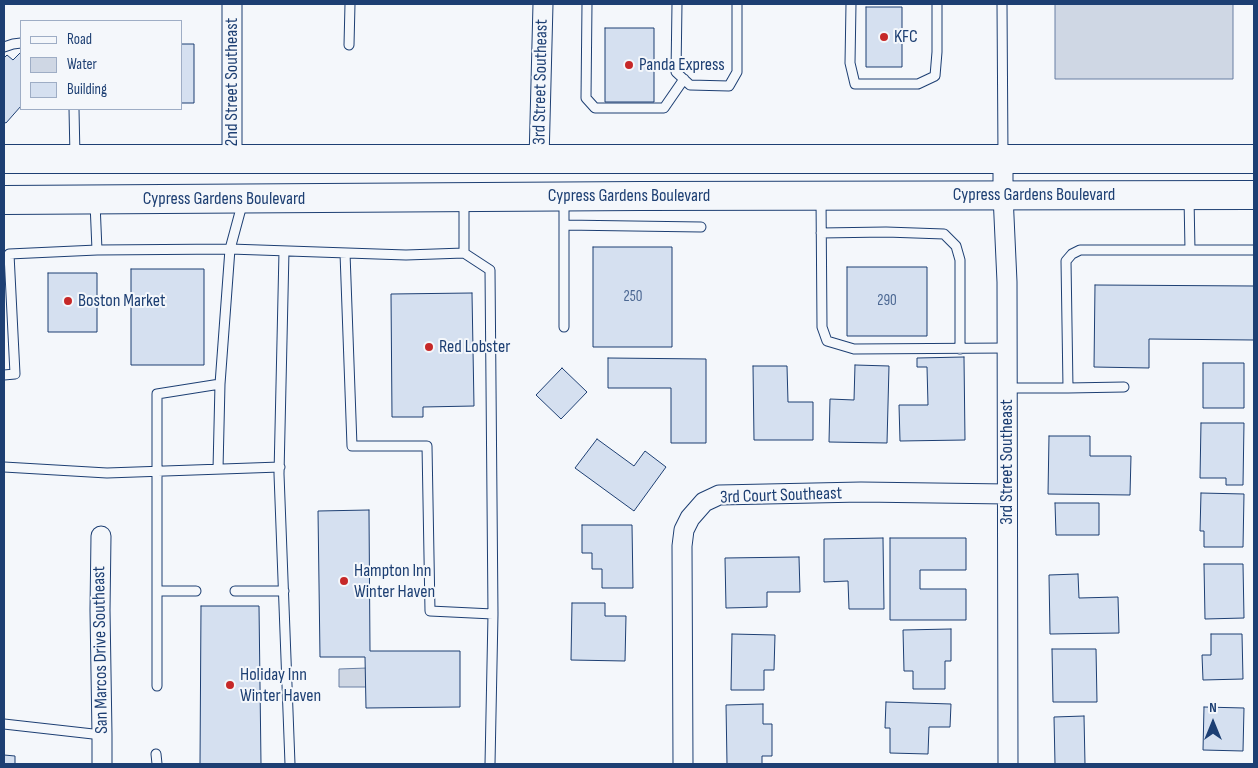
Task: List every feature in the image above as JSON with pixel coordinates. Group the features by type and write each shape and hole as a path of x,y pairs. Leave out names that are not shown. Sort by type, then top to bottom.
{"main road":[{"name":"Cypress Gardens Boulevard","path":"4,159 1254,159"},
{"path":"244,198 249,185 256,177 360,172 382,160"},
{"path":"375,198 380,192 504,173 539,160"},
{"path":"1176,196 1254,176"},
{"name":"Cypress Gardens Boulevard","path":"4,200 564,196 1254,196"}],"street":[{"name":"2nd Street Southeast","path":"232,4 232,160"},
{"name":"3rd Street Southeast","path":"539,160 543,4"},
{"name":"3rd Street Southeast","path":"1003,159 1007,282 1008,764"},
{"name":"3rd Court Southeast","path":"683,764 682,546 684,530 690,518 704,502 719,495 861,492 1007,494"},
{"name":"San Marcos Drive Southeast","path":"101,536 102,764"}],"lane":[{"path":"349,45 350,4"},
{"path":"587,4 586,98 595,108 664,108 684,80"},
{"path":"677,4 676,72 690,85 729,86 737,72 737,4"},
{"path":"851,4 850,63 855,84 918,84 935,76 937,4"},
{"path":"1002,4 1003,159"},
{"path":"4,47 20,43"},
{"path":"74,110 75,159"},
{"path":"1155,159 1225,150"},
{"path":"564,196 564,327"},
{"path":"820,196 822,327 827,341 854,349 1007,348"},
{"path":"1176,196 1190,250"},
{"path":"464,197 464,253"},
{"path":"218,469 220,384 230,249 244,198"},
{"path":"95,200 97,250"},
{"path":"564,224 701,227"},
{"path":"821,233 886,232 944,234 956,246 960,260 960,349"},
{"path":"4,375 16,374 10,254 97,250 230,249 406,255 464,253 490,270 493,614 490,764"},
{"path":"1068,388 1066,261 1072,254 1080,250 1254,250"},
{"path":"284,251 280,467 290,764"},
{"path":"345,253 352,446 427,446 430,611 493,614"},
{"path":"157,686 157,394 220,384"},
{"path":"1007,388 1124,387"},
{"path":"4,466 107,473 280,467"},
{"path":"157,591 196,591"},
{"path":"235,591 284,591"},
{"path":"4,724 102,735"},
{"path":"156,754 157,764"}],"water":[{"path":"1055,4 1233,4 1233,79 1055,79"},
{"path":"367,668 367,687 339,687 339,669"}],"building":[{"name":"KFC","path":"866,7 902,7 902,67 866,67"},
{"name":"Panda Express","path":"605,28 654,28 654,102 605,102"},
{"path":"182,44 194,44 194,103 182,103"},
{"path":"20,53 20,107 6,123 4,122 4,58 7,55 13,60"},
{"path":"593,247 672,247 672,347 593,347"},
{"path":"847,267 927,267 927,336 847,336"},
{"path":"131,269 204,269 204,365 131,365"},
{"path":"48,273 97,273 97,332 48,332"},
{"path":"1095,285 1254,286 1254,340 1149,339 1149,368 1094,367"},
{"path":"472,293 474,406 423,407 423,417 392,417 391,294"},
{"path":"964,357 965,440 900,441 899,405 928,405 927,367 917,367 917,358"},
{"path":"608,358 706,359 706,443 671,443 671,388 608,388"},
{"path":"1203,363 1244,363 1244,408 1203,408"},
{"path":"855,365 889,366 887,443 829,442 830,399 854,400"},
{"path":"753,366 787,366 788,402 813,402 813,440 754,440"},
{"path":"562,368 587,392 561,419 536,395"},
{"path":"1201,423 1244,423 1243,485 1226,485 1226,478 1200,478"},
{"path":"1049,436 1090,436 1090,456 1131,456 1130,495 1048,494"},
{"path":"597,439 634,466 645,451 666,467 634,511 575,468"},
{"path":"1201,493 1244,494 1243,547 1204,547 1204,531 1200,531"},
{"path":"1055,503 1099,503 1099,535 1056,535"},
{"name":"Hampton Inn Winter Haven","path":"369,510 370,651 460,651 460,707 366,708 365,657 320,657 318,511"},
{"path":"582,525 632,525 633,588 602,588 602,569 592,569 592,553 582,553"},
{"path":"883,538 884,609 849,609 848,581 824,582 824,539"},
{"path":"890,538 966,538 966,570 920,570 920,589 966,589 966,620 890,620"},
{"path":"799,557 800,592 767,592 767,607 726,608 725,558"},
{"path":"1204,564 1243,564 1244,618 1205,619"},
{"path":"1078,574 1079,598 1118,597 1119,633 1050,634 1049,575"},
{"path":"572,603 605,603 605,616 626,616 625,661 571,660"},
{"name":"Holiday Inn Winter Haven","path":"201,606 259,606 261,764 200,764"},
{"path":"951,629 951,661 945,661 945,689 913,689 913,671 904,671 903,630"},
{"path":"732,634 775,635 774,670 764,670 764,690 731,690"},
{"path":"1211,634 1242,634 1243,679 1203,680 1202,655 1211,655"},
{"path":"1052,649 1096,649 1097,702 1053,702"},
{"path":"886,702 951,704 950,727 929,727 928,754 890,753 890,728 885,728"},
{"path":"763,704 763,724 772,724 772,756 762,756 762,764 727,764 726,705"},
{"path":"1204,707 1244,708 1243,751 1203,750"},
{"path":"1084,716 1085,764 1055,764 1054,717"},
{"path":"4,755 15,756 15,764 4,764"}],"place":[{"name":"KFC","path":"884,37"},
{"name":"Panda Express","path":"629,65"},
{"name":"Boston Market","path":"68,301"},
{"name":"Red Lobster","path":"429,347"},
{"name":"Hampton Inn Winter Haven","path":"344,581"},
{"name":"Holiday Inn Winter Haven","path":"230,685"}]}
